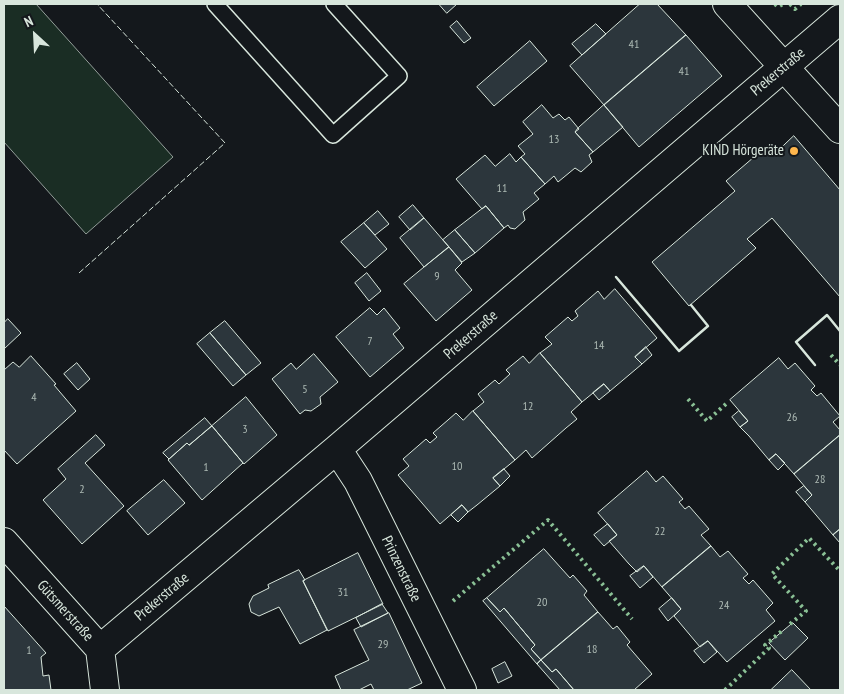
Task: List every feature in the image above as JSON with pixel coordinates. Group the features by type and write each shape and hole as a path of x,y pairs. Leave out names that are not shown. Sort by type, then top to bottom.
{"street":[{"path":"727,4 840,129"},
{"name":"Prekerstraße","path":"100,649 840,19"},
{"name":"Prinzenstraße","path":"337,449 358,481 462,690"},
{"name":"Gütsmerstraße","path":"4,542 100,649 105,690"}],"lane":[{"path":"215,4 333,135 399,76 334,4"}],"green space":[{"path":"4,4 36,4 173,157 86,234 4,142"}],"building":[{"path":"439,4 457,4 447,13"},
{"path":"640,4 657,4 686,35 604,105 570,66"},
{"path":"457,21 471,38 464,43 450,27"},
{"path":"596,24 606,34 582,55 572,44"},
{"path":"686,35 722,76 639,147 604,105"},
{"path":"530,41 547,61 494,106 477,87"},
{"path":"542,105 553,118 559,114 565,120 569,117 579,129 575,132 593,152 589,155 592,162 581,172 575,168 558,182 554,176 545,184 521,157 525,154 518,146 533,134 523,122"},
{"path":"604,105 623,127 593,152 575,132"},
{"path":"794,136 840,190 840,297 772,218 747,239 756,248 689,306 652,262 735,191 726,181 768,145 775,153"},
{"path":"510,154 516,162 521,157 545,184 534,193 539,199 523,212 525,220 515,229 510,228 508,225 504,228 486,206 482,209 456,179 485,155 495,166"},
{"path":"413,205 424,218 410,230 399,217"},
{"path":"486,206 504,228 475,253 455,230"},
{"path":"378,211 389,224 375,235 364,223"},
{"path":"424,218 449,247 424,267 400,238"},
{"path":"364,223 387,249 365,268 341,242"},
{"path":"455,230 475,253 462,262 443,240"},
{"path":"449,247 462,263 455,270 472,290 436,321 404,284"},
{"path":"367,273 381,291 369,301 355,283"},
{"path":"615,289 657,338 635,357 642,364 610,391 604,384 582,402 540,353 552,344 545,337 568,317 572,321 578,316 575,311 598,291 604,299"},
{"path":"370,308 377,315 384,308 400,328 393,334 404,348 370,377 336,337"},
{"path":"8,319 21,333 4,349 4,323"},
{"path":"225,321 261,363 246,375 210,333"},
{"path":"210,333 246,375 233,386 197,344"},
{"path":"646,347 652,355 642,364 635,357"},
{"path":"540,353 582,402 571,412 577,419 532,458 526,450 515,460 473,411 484,402 478,394 495,380 499,384 510,374 506,370 523,356 529,363"},
{"path":"314,354 338,382 320,397 321,404 311,411 305,410 300,414 272,379 291,363 296,369"},
{"path":"31,356 56,384 54,385 76,411 17,464 4,450 4,370 13,362 19,367"},
{"path":"779,358 788,369 795,363 815,386 811,390 817,396 821,393 840,416 833,422 840,430 840,435 794,474 776,454 769,460 740,427 748,421 730,400"},
{"path":"77,363 90,379 78,390 64,374"},
{"path":"604,384 610,391 599,400 593,393"},
{"path":"246,397 277,435 244,464 212,426"},
{"path":"473,411 515,460 493,478 500,486 468,512 462,505 440,524 398,475 409,466 403,459 426,439 430,443 437,437 433,433 456,413 463,420"},
{"path":"739,411 748,421 740,427 732,417"},
{"path":"205,418 212,426 189,445 187,443 169,459 163,453"},
{"path":"212,426 243,463 202,500 168,460 187,443 189,445"},
{"path":"96,435 105,445 85,463 124,506 82,544 43,500 66,479 58,469"},
{"path":"840,435 840,529 833,535 805,502 812,495 794,474"},
{"path":"776,454 785,463 778,470 769,460"},
{"path":"504,469 510,476 500,486 493,478"},
{"path":"647,471 656,482 663,476 683,499 679,502 685,509 689,506 709,529 701,535 711,546 662,587 644,566 637,572 609,541 617,535 598,513"},
{"path":"164,480 185,503 148,535 127,511"},
{"path":"804,486 812,495 805,502 796,492"},
{"path":"462,505 468,512 458,522 451,515"},
{"path":"608,524 617,535 604,546 594,535"},
{"path":"840,529 840,543 833,535"},
{"path":"711,546 720,557 728,551 748,574 743,578 749,584 753,580 773,603 766,610 775,621 727,662 708,641 700,647 674,616 681,609 662,587"},
{"path":"544,549 570,578 573,575 587,591 584,595 598,612 541,660 531,649 535,645 504,608 500,612 487,598"},
{"path":"358,553 383,604 328,631 303,581"},
{"path":"644,566 653,577 640,588 630,576"},
{"path":"299,570 327,630 300,644 279,607 259,616 251,612 249,604 253,596 269,588 268,585"},
{"path":"487,598 500,612 504,608 535,645 531,649 541,660 537,664 483,601"},
{"path":"672,598 681,609 668,621 659,609"},
{"path":"382,604 388,613 361,627 356,618"},
{"path":"4,606 46,653 41,657 43,676 49,675 51,690 4,690"},
{"path":"598,612 613,629 617,626 630,642 627,645 652,674 634,690 574,690 556,669 552,672 541,660"},
{"path":"389,613 422,683 407,690 374,690 371,684 359,690 341,690 335,676 369,660 354,630"},
{"path":"793,623 808,638 785,660 769,643"},
{"path":"708,641 717,652 704,663 694,651"},
{"path":"541,660 552,672 556,669 574,690 560,690 537,664"},
{"path":"505,662 512,676 498,683 492,669"},
{"path":"792,670 811,690 771,690"}],"hedge":[{"path":"775,4 778,7 783,4"},
{"path":"790,4 795,9 801,4"},
{"path":"831,355 840,365"},
{"path":"688,399 707,421 727,403"},
{"path":"453,601 548,520 632,619"},
{"path":"790,624 806,611 772,574 809,538 840,571"},
{"path":"725,690 769,648 765,645 783,630"}],"fence":[{"path":"79,273 225,143 97,4"}],"wall":[{"path":"616,277 679,351 708,326 691,305"},
{"path":"815,365 796,342 827,315 840,331"}],"place":[{"name":"KIND Hörgeräte","path":"794,151"}]}
